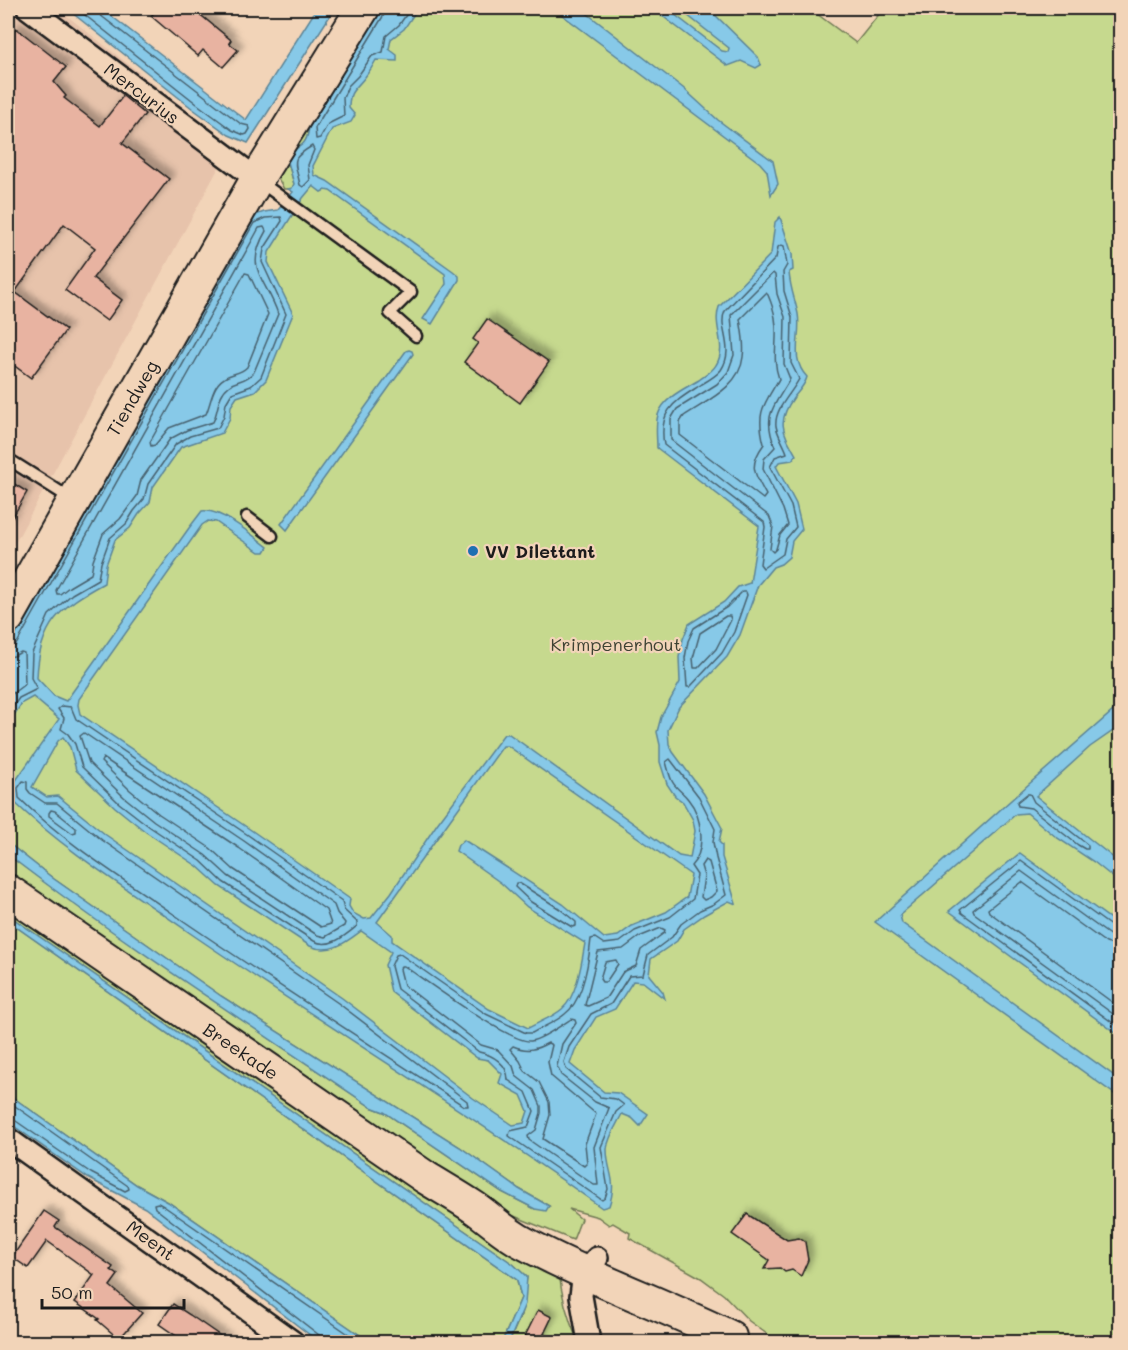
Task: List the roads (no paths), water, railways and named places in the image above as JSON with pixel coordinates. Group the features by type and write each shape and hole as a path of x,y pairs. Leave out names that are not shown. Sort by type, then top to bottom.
{"main road":[{"name":"Tiendweg","path":"8,617 45,552 66,497 268,188 363,8"},
{"name":"Breekade","path":"8,891 424,1176 475,1208 599,1269 733,1340"}],"street":[{"name":"Mercurius","path":"28,8 268,188"},
{"name":"Meent","path":"8,1140 293,1342"},
{"path":"589,1342 584,1317 599,1269"}],"lane":[{"path":"268,188 411,292 390,314 416,336"},
{"path":"8,459 66,497"},
{"path":"247,518 272,536"}],"water":[{"path":"66,8 101,8 246,120 317,8 335,8 248,143 229,135 193,109"},
{"path":"381,8 418,8 404,29 391,39 389,49 397,55 397,61 376,60 353,91 349,108 355,115 351,122 332,129 313,166 314,175 327,181 453,271 459,276 459,280 432,324 423,319 446,284 445,274 330,191 321,192 313,186 269,252 268,262 293,314 266,380 255,391 237,397 231,406 230,418 222,433 181,447 153,487 150,502 130,528 115,540 106,565 104,583 64,609 47,631 42,644 37,678 54,696 66,701 202,511 209,511 227,518 254,536 268,547 265,552 259,552 216,522 208,521 202,525 79,699 80,714 350,899 349,906 353,913 364,919 371,918 391,893 437,824 504,734 509,734 679,856 690,858 695,831 693,820 683,802 675,796 667,784 660,762 657,732 661,717 680,682 679,657 689,624 724,602 738,587 750,583 759,526 657,448 657,419 669,399 699,380 716,365 721,351 717,321 719,307 771,254 775,222 780,217 792,254 793,270 789,272 799,322 797,355 807,377 788,406 783,420 785,433 796,455 792,460 779,462 776,466 796,504 802,529 792,541 789,557 773,567 758,585 740,635 727,657 679,707 668,730 669,744 673,752 704,794 722,828 719,842 722,845 722,857 736,904 729,901 704,915 684,929 677,941 651,959 649,975 663,992 665,999 643,982 633,981 615,1009 596,1017 575,1050 570,1064 604,1092 618,1093 648,1114 640,1126 632,1118 622,1114 613,1131 607,1149 612,1182 611,1197 609,1206 602,1208 121,886 32,819 12,800 12,786 59,719 33,697 22,703 8,724 8,647 250,217 278,210 293,192 288,189 294,184 288,162 291,151 304,142 309,126","holes":["63,737 70,747 76,770 115,807 146,832 197,866 219,886 310,946 331,948 361,931 391,952 385,965 391,992 477,1058 488,1060 502,1074 499,1083 521,1095 528,1111 524,1123 513,1125 473,1098 342,998 106,835 58,796 47,797 32,787 58,741","503,746 508,746 691,875 687,897 666,912 632,926 618,936 604,938 563,904 464,840 458,845 456,851 501,883 527,907 585,943 572,996 562,1009 528,1028 489,1009 392,941 392,935 377,922"]},
{"path":"553,8 580,8 683,88 718,120 773,161 778,184 771,195 767,171 760,163"},
{"path":"652,8 666,8 722,51 728,52 729,48 678,8 708,8 758,57 761,65 756,68 741,61 728,66"},
{"path":"409,350 413,354 287,530 281,524 406,351"},
{"path":"1120,705 1120,726 1090,747 1036,796 1120,863 1120,883 1027,813 1016,814 900,915 902,923 1120,1080 1120,1098 875,922"},
{"path":"8,843 54,879 221,996 460,1147 519,1189 549,1206 546,1211 535,1209 502,1192 188,984 97,921 8,855"},
{"path":"1020,853 1120,926 1120,1036 949,911"},
{"path":"8,915 513,1264 527,1277 525,1304 509,1342 502,1342 521,1298 517,1280 8,921"},
{"path":"8,1094 137,1185 168,1202 370,1342 319,1342 145,1208 88,1178 8,1122"}],"place":[{"name":"VV Dilettant","path":"473,551"}],"park label":[{"name":"Krimpenerhout","path":"616,644"}]}
